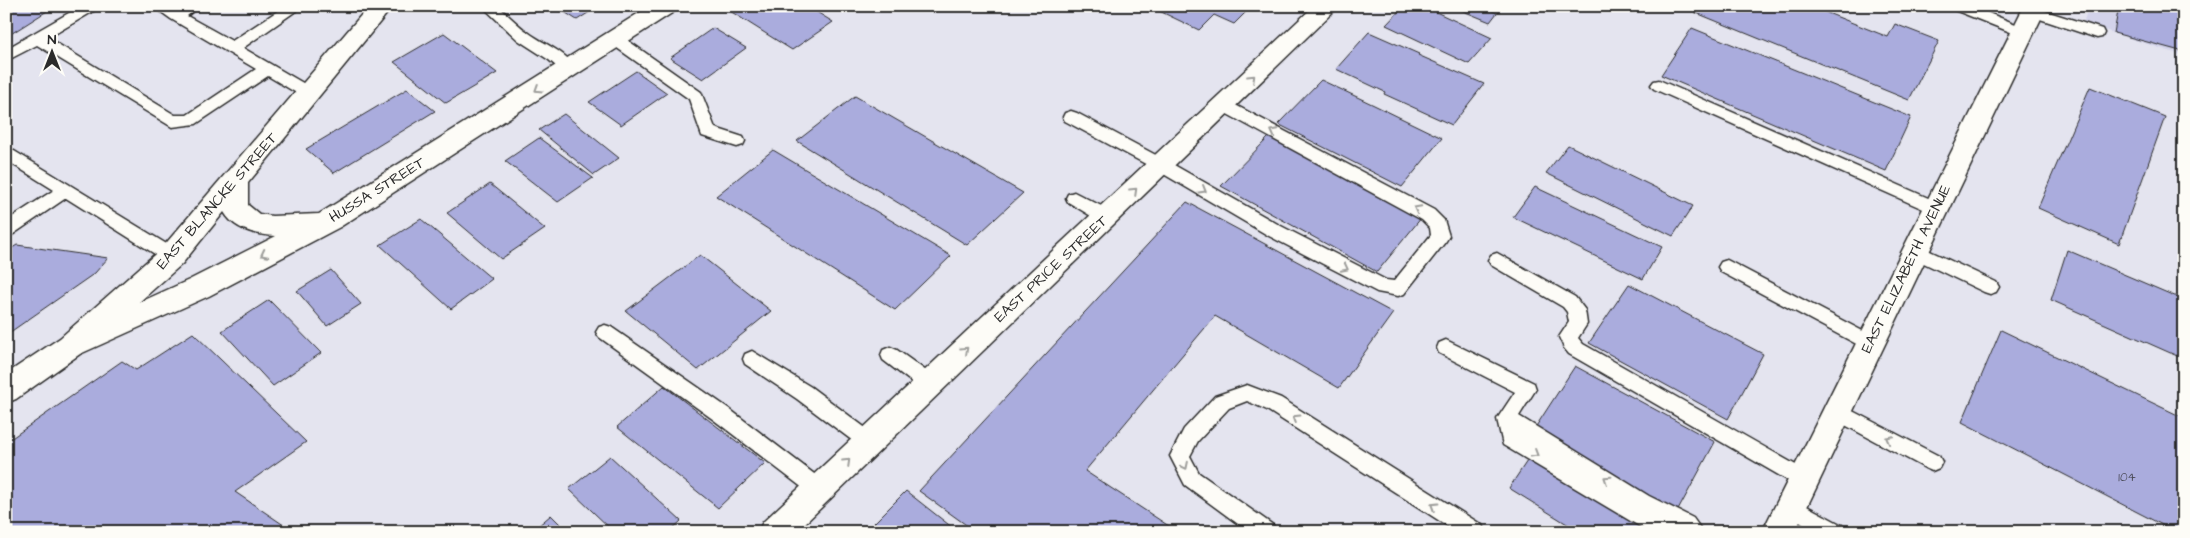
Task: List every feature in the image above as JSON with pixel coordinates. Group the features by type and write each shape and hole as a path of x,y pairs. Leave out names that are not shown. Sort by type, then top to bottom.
{"street":[{"name":"EAST BLANCKE STREET","path":"6,390 70,346 172,256 382,6"},
{"name":"HUSSA STREET","path":"70,346 199,288 331,220 667,6"},
{"name":"EAST PRICE STREET","path":"774,532 1328,6"},
{"name":"EAST ELIZABETH AVENUE","path":"1784,519 2030,17"},
{"path":"235,182 233,199 236,210 248,220 262,224 292,227 331,220"}],"lane":[{"path":"6,56 92,6"},
{"path":"160,6 310,94"},
{"path":"176,16 192,6"},
{"path":"232,48 296,6"},
{"path":"489,6 522,36 554,56 569,69"},
{"path":"1957,6 2030,17 2097,33"},
{"path":"37,38 172,121 190,120 267,69"},
{"path":"616,39 696,96 708,132 737,141"},
{"path":"1659,85 1936,208"},
{"path":"1070,117 1161,165 1275,232 1383,287 1398,289 1440,236 1438,225 1428,215 1224,105"},
{"path":"6,152 172,256"},
{"path":"6,230 66,190"},
{"path":"1074,198 1107,217"},
{"path":"1915,251 1990,287"},
{"path":"1497,260 1569,302 1576,310 1578,324 1568,337 1570,343 1576,349 1803,479"},
{"path":"1727,267 1870,343"},
{"path":"605,332 721,414 819,489"},
{"path":"1446,348 1527,389 1507,419 1510,439 1668,532"},
{"path":"890,355 929,384"},
{"path":"752,359 868,441"},
{"path":"1266,532 1192,479 1180,456 1191,435 1222,402 1247,393 1274,404 1475,532"},
{"path":"1837,411 1932,462"},
{"path":"1507,419 1642,502 1686,525 1693,532"},
{"path":"1784,519 1835,532"}],"shaded area":[{"path":"2089,6 2184,6 2184,56 2083,23"}],"building":[{"path":"6,6 55,6 6,37"},
{"path":"555,6 599,6 577,20"},
{"path":"737,6 807,6 833,22 792,50 730,11"},
{"path":"1149,6 1252,6 1234,24 1214,15 1199,30"},
{"path":"1404,6 1423,6 1492,38 1469,64 1386,25"},
{"path":"1451,6 1486,6 1485,8 1497,13 1490,22"},
{"path":"1698,6 1810,6 1888,37 1895,24 1939,41 1909,100 1694,12"},
{"path":"2119,6 2184,6 2184,52 2114,33"},
{"path":"713,28 746,48 703,79 670,58"},
{"path":"1692,28 1911,117 1886,171 1661,75"},
{"path":"1369,32 1484,84 1452,125 1384,94 1385,92 1336,69"},
{"path":"444,33 497,73 446,103 394,62"},
{"path":"636,71 667,93 621,125 589,102"},
{"path":"1321,80 1442,138 1402,187 1278,124"},
{"path":"2090,87 2165,117 2119,244 2038,208"},
{"path":"407,89 435,111 334,173 306,149"},
{"path":"855,96 1023,193 967,245 797,141"},
{"path":"564,114 619,158 594,175 539,130"},
{"path":"1269,137 1422,217 1377,272 1221,186"},
{"path":"539,138 593,178 558,202 505,161"},
{"path":"1568,145 1693,206 1673,236 1546,173"},
{"path":"773,150 951,256 895,310 716,196"},
{"path":"490,184 545,229 501,259 447,213"},
{"path":"1535,187 1662,247 1643,279 1513,217"},
{"path":"1187,202 1393,313 1339,388 1215,316 1085,471 1178,532 976,532 919,491"},
{"path":"421,219 492,279 451,309 380,245"},
{"path":"17,245 108,258 95,273 6,335 6,252"},
{"path":"2067,250 2184,300 2184,359 2051,300"},
{"path":"700,255 771,311 698,370 626,311"},
{"path":"331,270 361,304 327,326 297,291"},
{"path":"1629,284 1763,354 1728,419 1589,343"},
{"path":"269,300 321,353 273,386 222,331"},
{"path":"2001,330 2184,418 2184,532 2176,532 1962,422"},
{"path":"193,333 306,442 235,492 294,532 6,532 6,442 122,361 136,370"},
{"path":"1575,366 1715,442 1676,514 1533,431"},
{"path":"664,386 765,463 718,508 617,427"},
{"path":"610,456 681,521 669,532 614,532 569,489"},
{"path":"1529,458 1649,532 1580,532 1509,488"},
{"path":"906,491 958,532 884,532 874,523"},
{"path":"551,515 568,532 531,532"}]}
